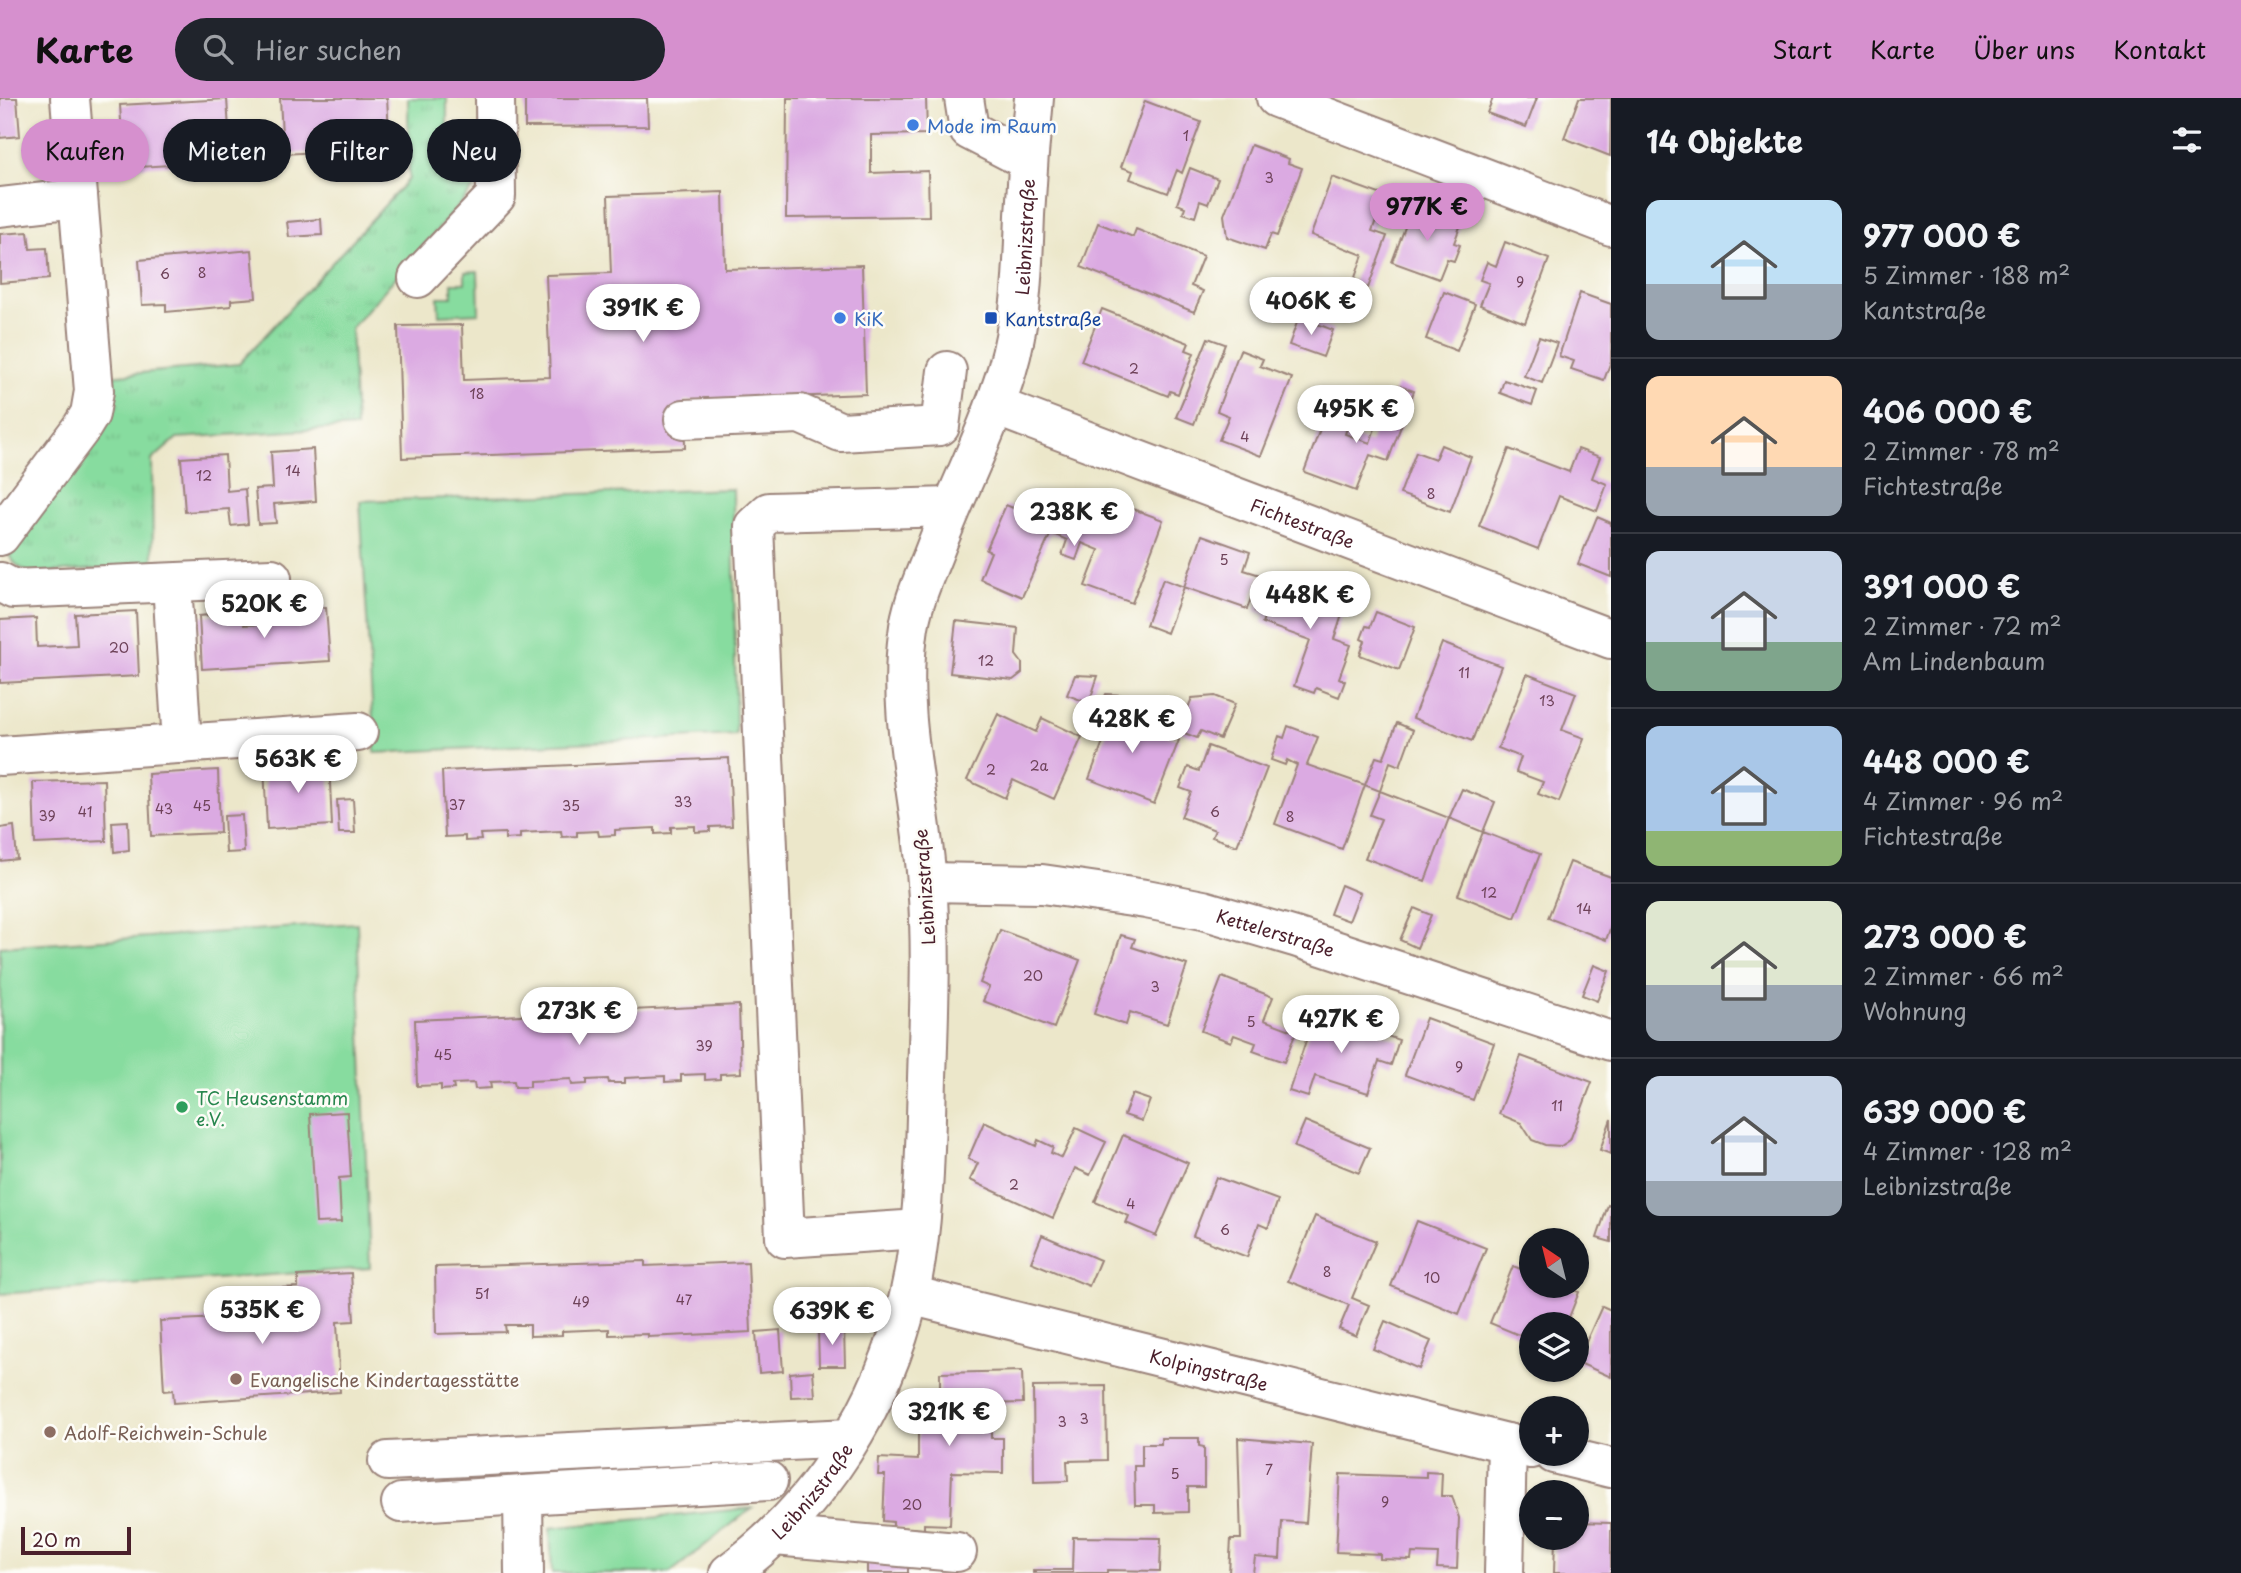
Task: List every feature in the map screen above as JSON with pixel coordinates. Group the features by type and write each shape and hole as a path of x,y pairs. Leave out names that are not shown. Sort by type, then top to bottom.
{"street":[{"path":"0,536 82,427 90,414 94,391 70,98"},
{"path":"418,278 496,197 495,98"},
{"name":"Leibnizstraße","path":"964,98 970,130 1027,160"},
{"name":"Leibnizstraße","path":"729,1573 775,1536 829,1473 873,1397 895,1345 909,1295 919,1229 925,1158 929,986 927,882 904,696 908,630 916,598 951,507 995,406 1008,366 1020,299 1027,160 1034,98"},
{"path":"1276,98 1611,226"},
{"path":"0,207 78,198"},
{"path":"684,419 800,414 841,432 940,426 947,372"},
{"name":"Fichtestraße","path":"995,406 1611,639"},
{"path":"919,1229 785,1238 754,526 769,512 951,507"},
{"path":"0,582 13,589 272,578"},
{"path":"172,583 182,744"},
{"path":"0,756 358,733"},
{"name":"Kettelerstraße","path":"927,882 1042,884 1203,910 1295,937 1611,1041"},
{"name":"Kolpingstraße","path":"909,1295 1519,1446 1504,1573"},
{"path":"388,1461 850,1438"},
{"path":"1589,1463 1611,1468"},
{"path":"401,1503 768,1481"},
{"path":"523,1495 524,1573"},
{"path":"775,1536 957,1552"}],"green space":[{"path":"408,98 447,98 447,119 427,119 427,182 477,182 351,328 356,427 177,438 152,460 153,566 30,573 17,565 8,553 108,376 239,364 406,182 413,182 413,119 408,119"},
{"path":"478,271 479,313 439,315 438,297 452,297 452,283 465,283 465,272"},
{"path":"733,489 736,735 375,753 360,501"},
{"name":"TC Heusenstamm e.V.","path":"357,923 370,1268 0,1294 0,947"},
{"path":"752,1508 670,1573 552,1573 550,1528"}],"building":[{"path":"0,98 17,98 20,136 0,138"},
{"path":"280,98 387,98 388,119 305,119 305,153 291,154 291,119 281,119"},
{"path":"525,98 647,98 648,126 525,127"},
{"path":"787,98 926,98 927,134 871,135 871,173 928,171 929,216 786,218"},
{"path":"1493,98 1537,98 1526,127 1487,113"},
{"path":"1579,98 1611,98 1610,156 1564,138"},
{"path":"227,99 228,119 163,119 163,165 149,166 149,119 121,119 120,105"},
{"path":"1145,101 1201,122 1182,173 1177,170 1168,193 1130,179 1133,171 1121,167"},
{"path":"1251,145 1289,159 1288,163 1302,168 1277,236 1271,234 1265,250 1227,237 1224,215"},
{"path":"1190,168 1218,179 1208,204 1200,201 1195,217 1183,213 1185,207 1177,204"},
{"path":"1332,177 1385,196 1372,231 1387,236 1368,288 1353,283 1363,255 1311,235"},
{"path":"723,192 725,269 862,265 866,394 684,401 685,448 402,458 398,326 462,325 464,380 550,377 546,275 611,273 608,196"},
{"path":"1413,206 1461,224 1454,243 1460,245 1454,261 1447,259 1439,279 1392,262"},
{"path":"321,219 322,235 289,237 287,222"},
{"path":"1098,223 1133,237 1136,229 1203,256 1191,286 1203,291 1194,312 1081,267"},
{"path":"28,232 30,249 47,248 49,279 0,283 0,234"},
{"path":"1505,242 1549,259 1525,323 1480,305 1489,283 1480,280 1487,262 1496,266"},
{"path":"252,250 256,298 231,300 231,306 166,312 166,304 142,305 139,260"},
{"path":"1444,292 1475,304 1457,351 1426,339"},
{"path":"1580,293 1611,304 1611,361 1604,380 1571,369 1574,361 1559,356"},
{"path":"1102,309 1189,343 1186,350 1194,353 1178,394 1170,391 1168,396 1081,361"},
{"path":"1299,317 1333,330 1323,357 1289,345"},
{"path":"1539,337 1557,343 1542,383 1524,376"},
{"path":"1208,338 1225,344 1194,424 1176,417"},
{"path":"1240,350 1263,359 1260,366 1292,378 1261,456 1219,440 1229,416 1217,411"},
{"path":"1504,380 1537,391 1532,405 1500,393"},
{"path":"1397,385 1414,391 1388,461 1370,455 1356,491 1304,472 1326,413 1349,422 1345,434 1370,443 1380,414 1386,416"},
{"path":"1441,445 1471,457 1450,512 1400,494 1416,452 1435,459"},
{"path":"313,449 316,501 274,504 276,523 258,524 255,489 273,488 271,452"},
{"path":"1509,449 1569,472 1578,449 1600,457 1592,478 1607,484 1597,511 1559,496 1538,549 1479,526"},
{"path":"225,455 227,491 245,489 248,524 231,526 229,509 185,512 181,458"},
{"path":"1117,503 1163,520 1132,603 1085,586 1099,550 1082,543 1076,560 1062,555 1067,540 1051,533 1022,597 980,579 991,552 986,550 1006,505 1054,525 1064,504 1110,522"},
{"path":"1597,517 1611,523 1611,577 1578,564"},
{"path":"1202,535 1250,552 1244,570 1260,575 1247,609 1184,587"},
{"path":"1281,576 1347,600 1334,639 1351,645 1339,678 1345,681 1339,697 1316,688 1314,693 1294,686 1310,640 1262,623 1265,615 1255,611 1264,587 1275,590"},
{"path":"1163,579 1184,587 1167,633 1146,625"},
{"path":"326,607 330,661 202,669 199,616 243,612 244,625 283,623 282,610"},
{"path":"136,611 139,676 0,683 0,620 36,618 37,647 77,645 75,614"},
{"path":"1376,612 1415,627 1399,670 1360,655 1365,641 1361,639"},
{"path":"956,621 1018,628 1016,655 1022,663 1022,673 1013,680 950,673"},
{"path":"1442,643 1501,666 1472,741 1413,718"},
{"path":"1527,674 1576,693 1562,730 1584,738 1559,802 1538,794 1543,782 1516,772 1521,757 1498,748"},
{"path":"1075,675 1098,676 1089,703 1067,695"},
{"path":"1106,694 1122,695 1114,715 1179,740 1154,804 1089,779 1109,726 1095,720"},
{"path":"1215,696 1235,704 1220,739 1201,731 1197,738 1179,731 1192,698"},
{"path":"998,714 1036,732 1042,718 1082,737 1054,799 1013,780 1005,798 967,780"},
{"path":"1397,723 1413,730 1400,766 1390,762 1380,791 1365,785 1376,757 1383,759"},
{"path":"1288,726 1318,737 1307,765 1365,785 1342,849 1275,824 1297,765 1287,760 1285,765 1271,760 1279,736 1284,738"},
{"path":"1208,746 1267,768 1237,846 1212,837 1215,830 1181,817 1191,792 1180,788 1188,767 1199,771"},
{"path":"729,758 732,826 710,827 710,831 695,832 695,826 671,827 671,833 655,834 655,828 615,830 615,835 599,836 598,831 577,832 577,836 562,837 561,831 520,833 520,838 505,839 505,833 480,834 481,840 465,841 465,836 445,837 442,771"},
{"path":"329,762 332,825 267,829 264,765"},
{"path":"218,770 220,833 151,836 148,774"},
{"path":"104,780 106,841 35,844 33,782"},
{"path":"1462,789 1495,802 1483,832 1449,818"},
{"path":"1380,791 1449,818 1425,881 1365,858 1381,819 1370,815"},
{"path":"353,799 355,833 339,833 337,800"},
{"path":"242,815 244,852 226,853 224,816"},
{"path":"128,821 129,850 114,852 112,822"},
{"path":"14,826 17,859 0,861 0,828"},
{"path":"1483,832 1540,854 1515,918 1458,895"},
{"path":"1570,862 1611,877 1611,926 1606,940 1548,918"},
{"path":"1341,885 1360,893 1349,921 1330,914"},
{"path":"1414,908 1431,915 1417,948 1400,940"},
{"path":"1000,930 1080,960 1054,1028 983,1001 989,987 980,983"},
{"path":"1121,935 1135,939 1132,947 1187,965 1167,1024 1130,1012 1126,1025 1094,1014"},
{"path":"1594,965 1609,971 1597,1001 1582,995"},
{"path":"1222,977 1273,997 1264,1020 1296,1032 1284,1062 1253,1051 1256,1043 1234,1035 1231,1042 1201,1031"},
{"path":"739,1005 741,1073 720,1074 720,1079 705,1080 705,1074 681,1075 681,1081 665,1082 665,1076 625,1078 625,1083 609,1083 608,1079 587,1080 587,1084 572,1085 571,1079 530,1081 530,1087 515,1087 514,1081 490,1082 491,1088 475,1089 474,1083 453,1084 454,1089 441,1090 441,1085 417,1086 415,1020"},
{"path":"1316,1011 1399,1040 1391,1065 1379,1061 1368,1093 1315,1076 1308,1097 1289,1091"},
{"path":"1426,1018 1494,1043 1473,1100 1405,1075"},
{"path":"1521,1056 1592,1082 1570,1140 1561,1146 1545,1145 1532,1140 1521,1123 1499,1114"},
{"path":"1132,1094 1150,1100 1142,1121 1124,1115"},
{"path":"347,1112 351,1177 339,1178 341,1222 316,1223 310,1114"},
{"path":"1611,1119 1611,1154 1600,1150"},
{"path":"1305,1121 1370,1148 1359,1173 1294,1147"},
{"path":"984,1122 1036,1146 1038,1140 1053,1147 1051,1153 1062,1158 1076,1128 1106,1142 1090,1175 1075,1168 1053,1218 970,1180 978,1163 968,1159"},
{"path":"1123,1135 1188,1163 1156,1236 1126,1223 1129,1216 1095,1202"},
{"path":"1216,1177 1278,1200 1268,1228 1259,1224 1247,1257 1193,1236"},
{"path":"1608,1205 1611,1206 1611,1242 1597,1238"},
{"path":"1315,1216 1376,1241 1352,1298 1369,1305 1356,1336 1339,1329 1349,1305 1288,1281"},
{"path":"1417,1221 1486,1248 1459,1314 1391,1286"},
{"path":"1042,1235 1100,1260 1089,1286 1031,1262"},
{"path":"645,1261 645,1266 748,1262 751,1332 648,1337 648,1334 609,1335 609,1329 562,1331 562,1335 530,1336 530,1325 505,1325 506,1332 436,1334 435,1267"},
{"path":"1513,1266 1519,1268 1519,1298 1577,1298 1571,1312 1519,1312 1519,1335 1490,1323"},
{"path":"351,1273 354,1321 337,1322 340,1392 174,1403 173,1390 164,1391 160,1321 238,1317 238,1322 267,1321 265,1289 298,1287 298,1276"},
{"path":"1602,1306 1611,1310 1611,1377 1589,1367 1589,1335"},
{"path":"1385,1321 1431,1341 1419,1369 1373,1349"},
{"path":"844,1328 845,1366 819,1366 818,1329"},
{"path":"780,1330 783,1371 759,1373 756,1332"},
{"path":"813,1371 815,1396 791,1397 790,1373"},
{"path":"1022,1371 1023,1403 984,1404 984,1417 991,1417 991,1438 1003,1438 1003,1473 952,1472 950,1525 924,1524 924,1529 893,1527 893,1522 883,1521 885,1475 878,1475 879,1458 918,1460 918,1418 940,1418 940,1373"},
{"path":"1106,1386 1107,1460 1067,1461 1068,1481 1034,1482 1033,1387"},
{"path":"1161,1438 1199,1438 1199,1446 1204,1447 1204,1487 1188,1487 1188,1512 1155,1513 1155,1505 1135,1505 1134,1466 1142,1466 1142,1444 1161,1444"},
{"path":"1238,1438 1312,1444 1306,1523 1282,1521 1280,1559 1255,1557 1253,1573 1229,1573 1231,1539 1241,1539"},
{"path":"1426,1472 1442,1473 1441,1496 1452,1496 1459,1518 1457,1569 1437,1568 1438,1554 1412,1553 1411,1560 1380,1559 1380,1554 1336,1552 1340,1474 1426,1477"},
{"path":"1589,1522 1611,1523 1611,1573 1554,1573 1555,1550 1589,1550"},
{"path":"1073,1537 1161,1538 1160,1571 1033,1573 1033,1570 1072,1570"},
{"path":"867,1564 908,1564 908,1573 867,1573"}],"place":[{"name":"Mode im Raum","path":"913,125"},
{"name":"KiK","path":"840,318"},
{"name":"Kantstraße","path":"991,318"},
{"name":"TC Heusenstamm e.V.","path":"182,1107"},
{"name":"Evangelische Kindertagesstätte","path":"236,1379"},
{"name":"Adolf-Reichwein-Schule","path":"50,1432"}]}
